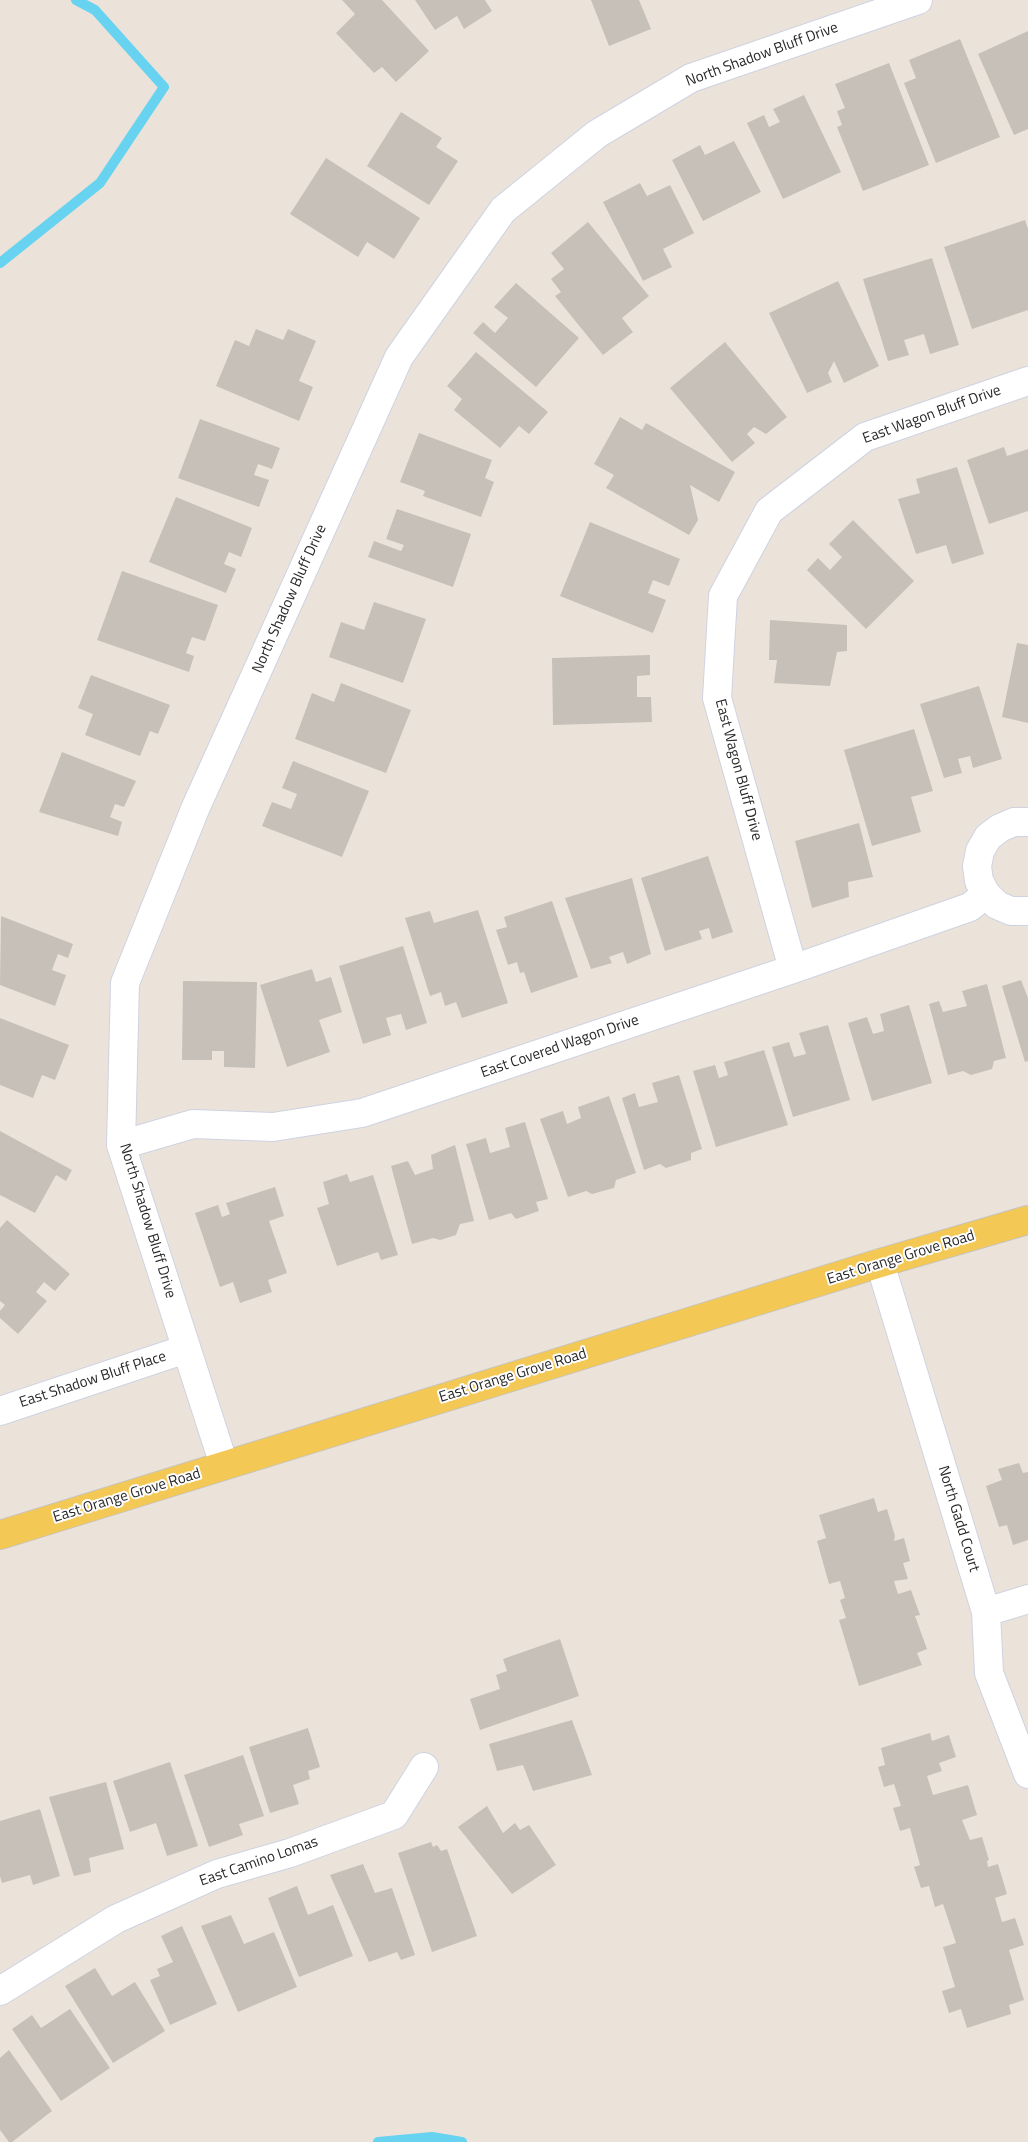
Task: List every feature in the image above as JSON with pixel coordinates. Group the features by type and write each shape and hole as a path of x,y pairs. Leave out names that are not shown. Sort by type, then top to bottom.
{"main road":[{"name":"East Orange Grove Road","path":"0,1536 880,1263 1028,1220"}],"street":[{"name":"North Shadow Bluff Drive","path":"224,1465 122,1145 125,983 195,809 399,357 503,210 597,134 691,78 918,0"},
{"name":"East Wagon Bluff Drive","path":"793,969 717,698 723,596 769,511 865,437 1028,381"},
{"path":"1028,822 1014,822 1000,828 988,837 980,850 977,866 979,881 986,894 997,904 1010,910 1028,911"},
{"name":"East Covered Wagon Drive","path":"122,1145 193,1124 272,1127 362,1113 793,969 970,907 986,894"},
{"name":"North Gadd Court","path":"880,1263 986,1612 989,1674 1028,1774"},
{"name":"East Shadow Bluff Place","path":"0,1411 186,1349"},
{"path":"986,1612 1028,1599"},
{"name":"East Camino Lomas","path":"0,1991 116,1919 158,1900 217,1874 290,1852 394,1815 424,1767"}],"building":[{"path":"342,0 382,0 429,51 396,82 382,67 374,73 336,33 355,14"},
{"path":"415,0 485,0 492,11 464,29 457,16 435,30"},
{"path":"591,0 639,0 651,29 609,46"},
{"path":"1028,31 1028,129 1014,135 978,54"},
{"path":"960,39 1000,137 936,163 904,83 916,78 909,60"},
{"path":"889,63 929,165 863,191 837,127 842,125 837,111 845,108 835,84"},
{"path":"804,95 841,172 783,199 747,123 764,115 769,127 780,122 773,109"},
{"path":"401,112 442,138 436,147 458,161 429,205 367,166"},
{"path":"734,141 761,192 703,221 672,160 700,145 705,155"},
{"path":"326,158 420,218 394,259 367,242 358,257 290,214"},
{"path":"640,183 647,196 670,185 694,233 663,249 672,267 643,281 603,202"},
{"path":"1025,220 1028,229 1028,310 972,329 944,247"},
{"path":"588,222 649,296 622,318 633,332 603,355 555,296 561,292 551,279 564,269 551,253"},
{"path":"932,258 959,345 930,354 924,334 904,340 909,355 888,361 863,279"},
{"path":"838,281 879,366 844,383 834,361 828,373 832,382 807,393 769,313"},
{"path":"516,283 579,338 536,387 473,333 483,322 495,333 508,318 494,307"},
{"path":"256,329 283,340 288,329 316,341 299,381 313,387 299,421 216,386 235,340 249,346"},
{"path":"725,342 787,417 766,434 754,427 747,434 755,443 732,462 670,388"},
{"path":"476,352 548,412 529,434 519,426 500,448 454,410 462,399 447,386"},
{"path":"620,417 642,430 646,423 735,472 719,502 690,485 698,520 689,535 606,488 614,475 594,464"},
{"path":"200,419 280,448 272,469 258,464 254,475 269,480 259,507 178,478"},
{"path":"419,433 492,460 485,478 494,482 481,517 423,496 425,491 400,482"},
{"path":"1004,447 1007,456 1028,449 1028,511 989,524 967,460"},
{"path":"957,467 984,554 952,564 946,545 916,554 898,499 920,493 916,479"},
{"path":"176,497 252,528 241,557 229,552 224,564 236,569 226,593 149,562"},
{"path":"397,509 471,534 453,587 368,557 374,541 401,551 404,545 386,539"},
{"path":"853,520 914,581 866,629 807,570 818,558 830,570 842,557 829,544"},
{"path":"590,522 680,559 669,586 653,580 648,593 666,600 653,633 560,596"},
{"path":"122,571 218,605 205,641 192,637 186,653 194,656 189,672 97,640"},
{"path":"374,602 426,619 403,683 329,657 341,622 364,630"},
{"path":"770,620 847,625 847,651 837,652 830,686 774,683 777,660 769,660"},
{"path":"1017,643 1028,645 1028,723 1002,717"},
{"path":"650,655 650,675 637,676 637,697 651,697 652,722 553,725 552,658"},
{"path":"91,675 170,705 158,734 150,731 140,756 85,735 93,714 78,708"},
{"path":"341,683 411,710 386,773 295,739 312,693 334,702"},
{"path":"979,686 1002,759 973,768 970,756 958,759 962,773 944,778 920,704"},
{"path":"914,729 933,791 911,797 921,832 872,846 844,750"},
{"path":"62,752 136,781 124,807 115,804 110,817 122,822 118,836 39,812"},
{"path":"293,761 369,791 342,857 262,826 272,802 291,809 297,794 282,788"},
{"path":"859,823 873,877 848,882 849,897 812,908 795,841"},
{"path":"708,856 733,932 712,939 709,928 699,931 702,939 665,951 641,878"},
{"path":"632,878 651,954 627,964 623,952 609,957 612,963 591,969 565,898"},
{"path":"552,901 578,977 531,993 524,972 520,973 517,962 508,965 496,930 507,927 504,917"},
{"path":"478,910 508,1003 462,1018 456,1002 445,1006 441,992 430,996 405,918 430,911 434,923"},
{"path":"1,916 73,944 68,958 58,954 52,970 66,975 55,1006 0,985"},
{"path":"403,946 427,1023 406,1030 401,1014 386,1018 391,1035 363,1044 339,966"},
{"path":"312,969 316,982 331,977 342,1012 319,1020 330,1052 287,1067 260,985"},
{"path":"1021,980 1028,998 1028,1061 1025,1062 1002,986"},
{"path":"183,981 257,982 255,1068 224,1067 224,1051 212,1051 212,1060 182,1060"},
{"path":"987,984 1006,1058 994,1061 992,1069 971,1075 963,1071 948,1075 929,1004 939,1001 943,1012 967,1006 962,991"},
{"path":"909,1005 932,1083 872,1101 848,1023 867,1017 873,1034 884,1031 880,1014"},
{"path":"0,1018 69,1045 55,1080 42,1075 33,1098 0,1085"},
{"path":"828,1025 850,1100 793,1117 772,1047 789,1042 794,1057 806,1054 799,1033"},
{"path":"764,1050 788,1125 716,1147 693,1071 715,1065 719,1078 728,1075 724,1062"},
{"path":"679,1075 702,1149 691,1153 691,1160 666,1168 660,1164 644,1170 622,1098 635,1093 639,1107 658,1102 652,1083"},
{"path":"609,1096 636,1173 616,1180 614,1188 592,1194 586,1191 568,1197 540,1119 563,1111 567,1124 581,1118 578,1107"},
{"path":"525,1122 548,1199 536,1202 539,1211 516,1219 511,1213 489,1220 466,1144 486,1138 490,1153 510,1147 505,1128"},
{"path":"0,1131 72,1170 66,1181 56,1175 35,1213 0,1195"},
{"path":"455,1145 474,1221 460,1224 456,1235 440,1240 433,1238 412,1244 391,1166 408,1161 415,1175 433,1169 431,1155"},
{"path":"347,1174 350,1182 373,1175 398,1255 381,1260 378,1252 337,1266 317,1208 329,1204 323,1182"},
{"path":"275,1187 284,1216 269,1221 287,1273 268,1280 272,1292 240,1303 233,1282 220,1287 195,1213 218,1205 222,1217 230,1214 226,1203"},
{"path":"7,1220 70,1274 55,1291 44,1282 36,1292 47,1301 18,1334 0,1318 0,1311 5,1305 0,1301 0,1228"},
{"path":"1019,1463 1023,1473 1028,1472 1028,1540 1013,1545 1007,1525 999,1527 986,1486 1002,1480 998,1469"},
{"path":"874,1498 878,1512 887,1509 895,1536 894,1541 904,1538 910,1561 903,1563 908,1579 894,1581 898,1594 911,1590 920,1615 915,1616 927,1649 917,1653 922,1665 859,1686 839,1620 846,1618 840,1600 845,1598 840,1581 829,1584 817,1541 826,1538 819,1515"},
{"path":"560,1639 579,1696 480,1730 470,1699 500,1689 496,1675 507,1671 503,1659"},
{"path":"572,1720 592,1775 533,1791 523,1765 497,1771 489,1744"},
{"path":"308,1728 320,1767 308,1771 310,1779 293,1785 299,1804 270,1813 249,1747"},
{"path":"930,1733 932,1741 949,1735 956,1757 939,1763 942,1771 927,1776 933,1795 968,1785 977,1815 962,1820 970,1840 982,1837 989,1860 987,1861 988,1867 998,1864 1007,1894 995,1898 1002,1922 1015,1918 1024,1945 1009,1950 1024,2000 1009,2005 1011,2014 967,2028 961,2009 949,2013 942,1991 955,1987 943,1947 956,1943 943,1904 935,1907 929,1886 921,1888 914,1867 920,1865 910,1828 900,1831 893,1808 901,1806 894,1784 884,1787 878,1767 885,1765 881,1748"},
{"path":"243,1755 264,1816 239,1824 243,1835 209,1847 184,1775"},
{"path":"170,1762 198,1846 167,1856 156,1823 130,1832 113,1781"},
{"path":"106,1782 124,1849 89,1858 91,1872 74,1876 49,1797"},
{"path":"487,1806 503,1833 515,1823 520,1830 529,1825 556,1865 512,1894 458,1827"},
{"path":"40,1809 60,1876 33,1885 30,1875 2,1883 0,1876 0,1821"},
{"path":"431,1842 433,1847 437,1845 441,1851 447,1849 477,1936 432,1952 398,1853"},
{"path":"363,1864 375,1893 392,1888 415,1955 401,1960 397,1952 369,1962 330,1875"},
{"path":"297,1886 308,1915 333,1905 353,1956 299,1977 268,1898"},
{"path":"231,1915 244,1944 274,1932 297,1987 238,2012 201,1926"},
{"path":"182,1926 217,2004 170,2025 150,1980 160,1976 157,1969 173,1962 161,1936"},
{"path":"95,1968 112,1996 135,1982 165,2031 113,2063 65,1986"},
{"path":"70,2009 110,2068 61,2101 12,2029 32,2015 41,2028"},
{"path":"9,2050 52,2111 12,2142 9,2142 0,2130 0,2058"}],"waterway":[{"path":"0,263 100,183 164,87 95,10 76,0"},
{"path":"378,2142 432,2137 462,2142"}]}
